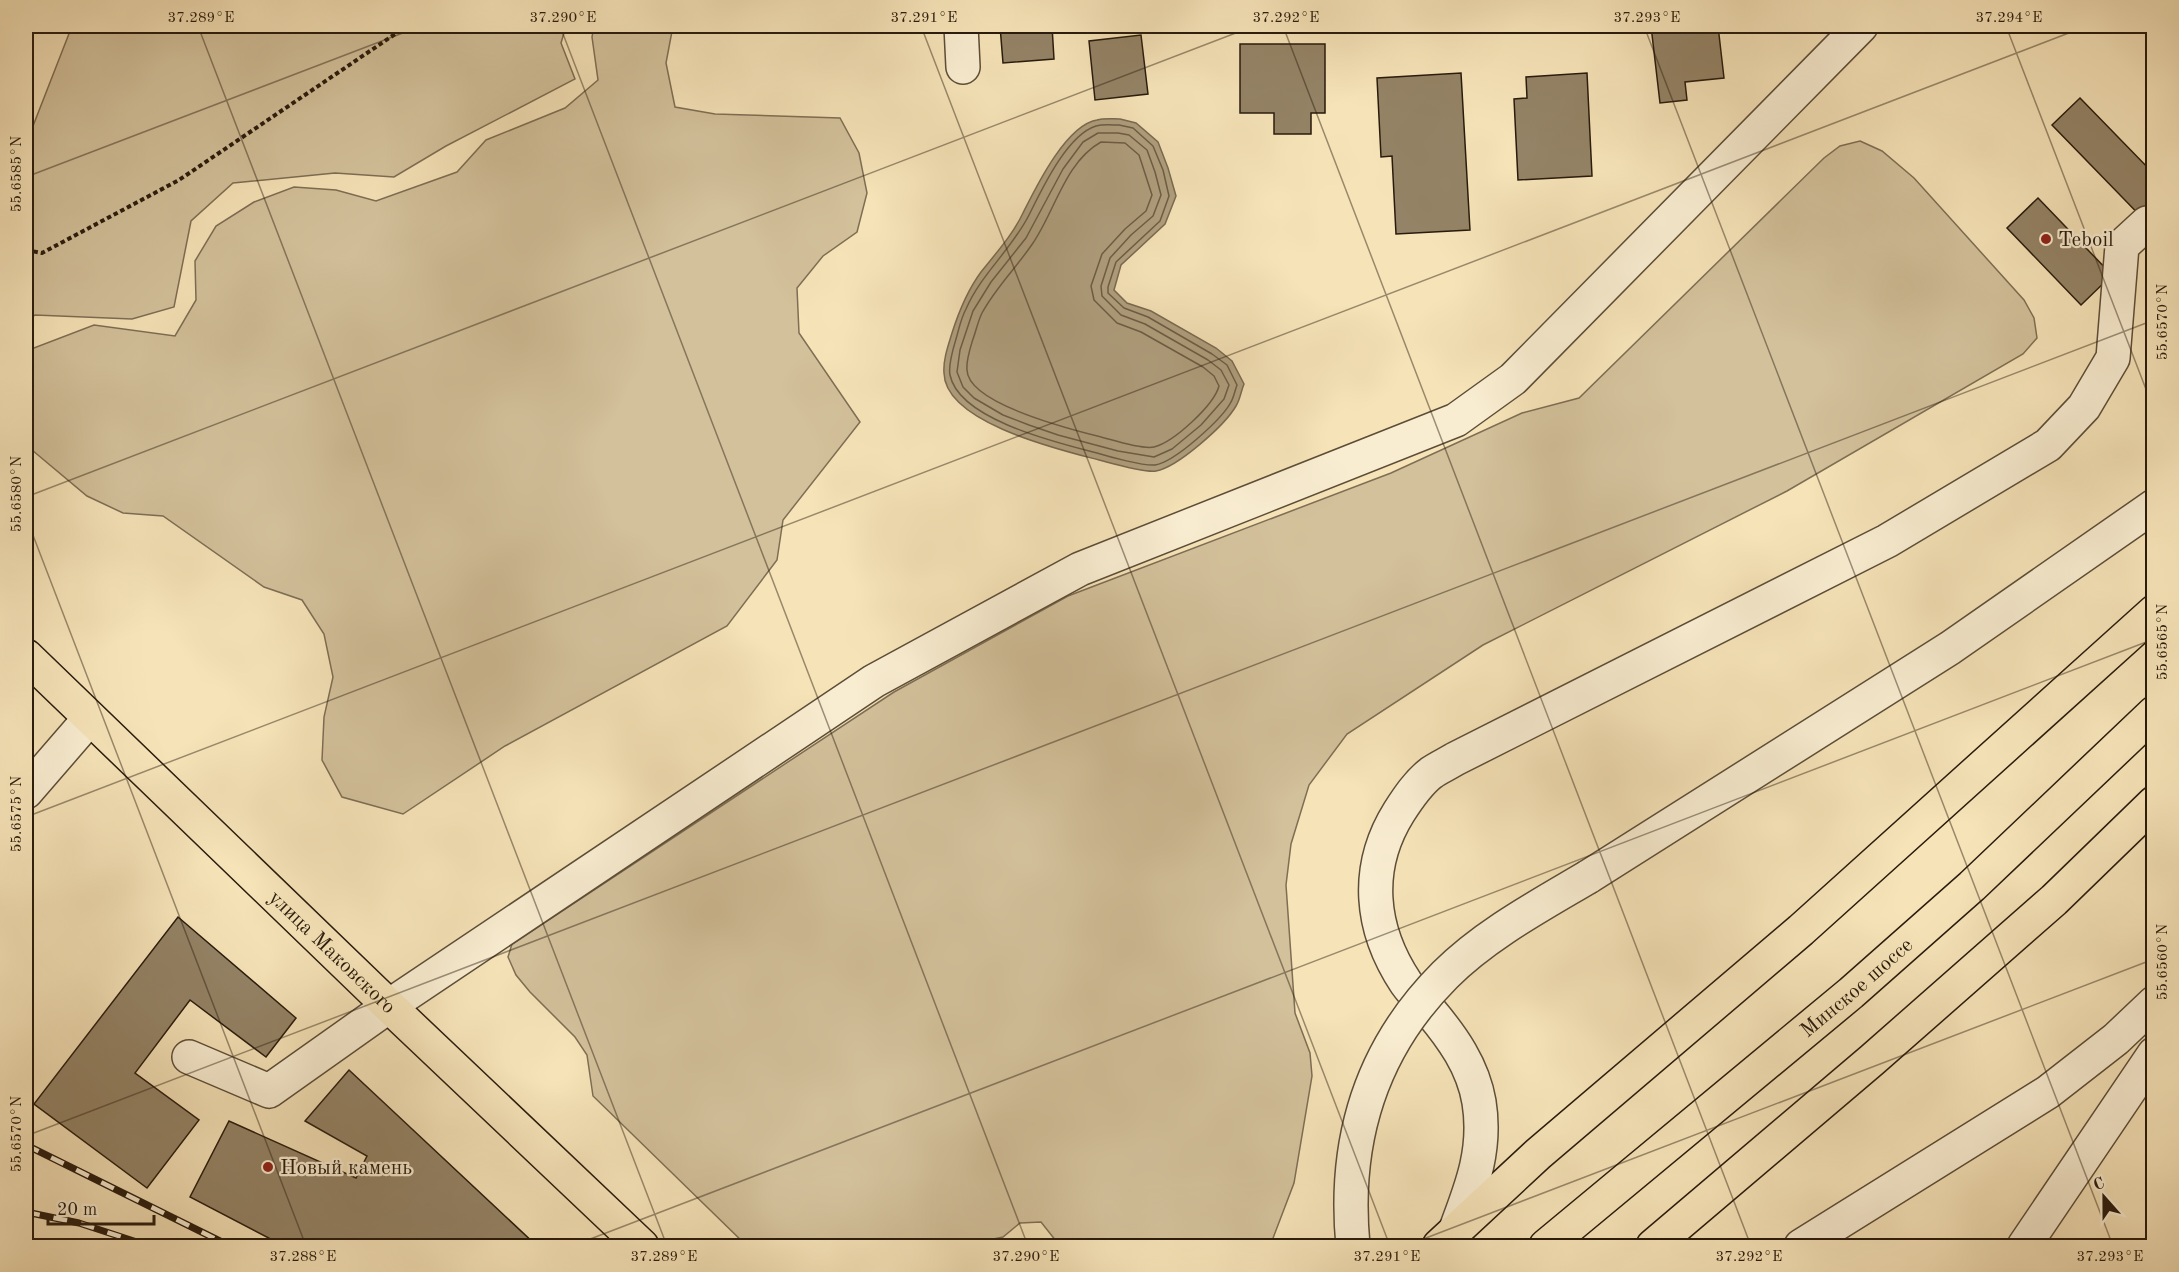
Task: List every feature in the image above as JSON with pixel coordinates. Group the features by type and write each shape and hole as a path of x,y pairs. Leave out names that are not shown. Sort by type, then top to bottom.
{"main road":[{"path":"1446,1240 1538,1154 1802,930 2154,612"},
{"name":"улица Маковского","path":"26,656 388,1006 642,1246"},
{"name":"Минское шоссе","path":"1546,1246 1851,993 1972,886 2154,712"},
{"path":"1653,1246 2054,900 2154,803"}],"street":[{"path":"961,26 963,67"},
{"path":"189,1057 269,1091 388,1006 874,681 1080,569 1456,420 1513,379 1861,26"},
{"path":"1446,1240 1476,1174 1482,1133 1479,1100 1470,1071 1455,1042 1407,984 1388,952 1380,925 1375,894 1377,862 1389,828 1408,797 1430,774 1455,759 1887,541 2048,445 2084,408 2113,358 2122,246 2147,223"},
{"path":"1353,1246 1350,1198 1352,1166 1360,1123 1373,1082 1392,1043 1416,1007 1445,974 1470,953 1534,909 1950,648 2154,506"},
{"path":"26,792 90,718"},
{"path":"1801,1246 2048,1092 2116,1039 2154,1004"},
{"path":"2024,1246 2154,1053"}],"path":[{"path":"26,250 42,253 179,180 407,26"}],"shaded area":[{"path":"72,26 566,26 561,43 575,79 446,146 394,177 335,173 233,183 191,221 174,307 132,319 35,315 26,322 26,144"},
{"path":"594,26 673,26 666,63 675,107 715,114 840,118 859,153 867,193 857,232 823,256 797,288 799,333 860,422 783,520 777,560 727,626 505,746 403,814 342,797 322,760 324,717 333,677 324,634 302,600 264,587 163,516 123,513 87,496 26,445 26,351 94,325 175,336 196,300 195,261 216,226 254,202 294,187 336,190 376,201 457,172 486,140 565,108 598,80 592,37"},
{"path":"1860,141 1882,151 1914,178 2024,300 2034,318 2037,338 2023,354 1787,491 1483,645 1347,734 1309,785 1291,844 1286,885 1295,1013 1310,1053 1312,1076 1294,1183 1270,1246 1060,1246 1041,1222 1020,1223 1003,1237 960,1246 747,1246 593,1096 587,1055 575,1037 516,975 508,957 512,944 894,692 1068,596 1391,473 1522,413 1579,398 1824,158 1840,146"}],"water":[{"path":"1100,119 1120,119 1136,123 1158,142 1176,196 1165,224 1121,265 1114,290 1127,303 1151,311 1216,348 1232,361 1244,384 1236,406 1212,434 1176,462 1156,471 1136,469 1081,455 1008,432 983,420 963,406 949,391 944,373 949,343 968,294 976,279 1014,229 1053,159 1063,145 1085,124"}],"building":[{"path":"1000,26 1052,26 1054,59 1003,63"},
{"path":"1651,26 1718,26 1724,78 1685,82 1687,100 1660,103"},
{"path":"1141,35 1148,94 1095,100 1089,41"},
{"path":"1240,44 1325,44 1325,113 1311,113 1311,134 1274,134 1274,113 1240,113"},
{"path":"1461,73 1470,230 1396,234 1392,156 1381,157 1377,78"},
{"path":"1587,73 1592,176 1518,180 1514,99 1527,98 1526,77"},
{"path":"2080,98 2154,174 2154,230 2052,125"},
{"path":"2038,198 2112,275 2081,305 2007,228"},
{"path":"178,917 296,1018 266,1057 190,1000 135,1073 199,1120 147,1188 34,1104"},
{"name":"Новый камень","path":"349,1070 537,1246 284,1246 190,1197 229,1121 356,1178 367,1156 305,1121"}],"railway":[{"path":"26,1145 230,1246"},
{"path":"26,1212 79,1223 149,1246"}],"place":[{"name":"Teboil","path":"2046,239"},
{"name":"Новый камень","path":"268,1167"}]}
